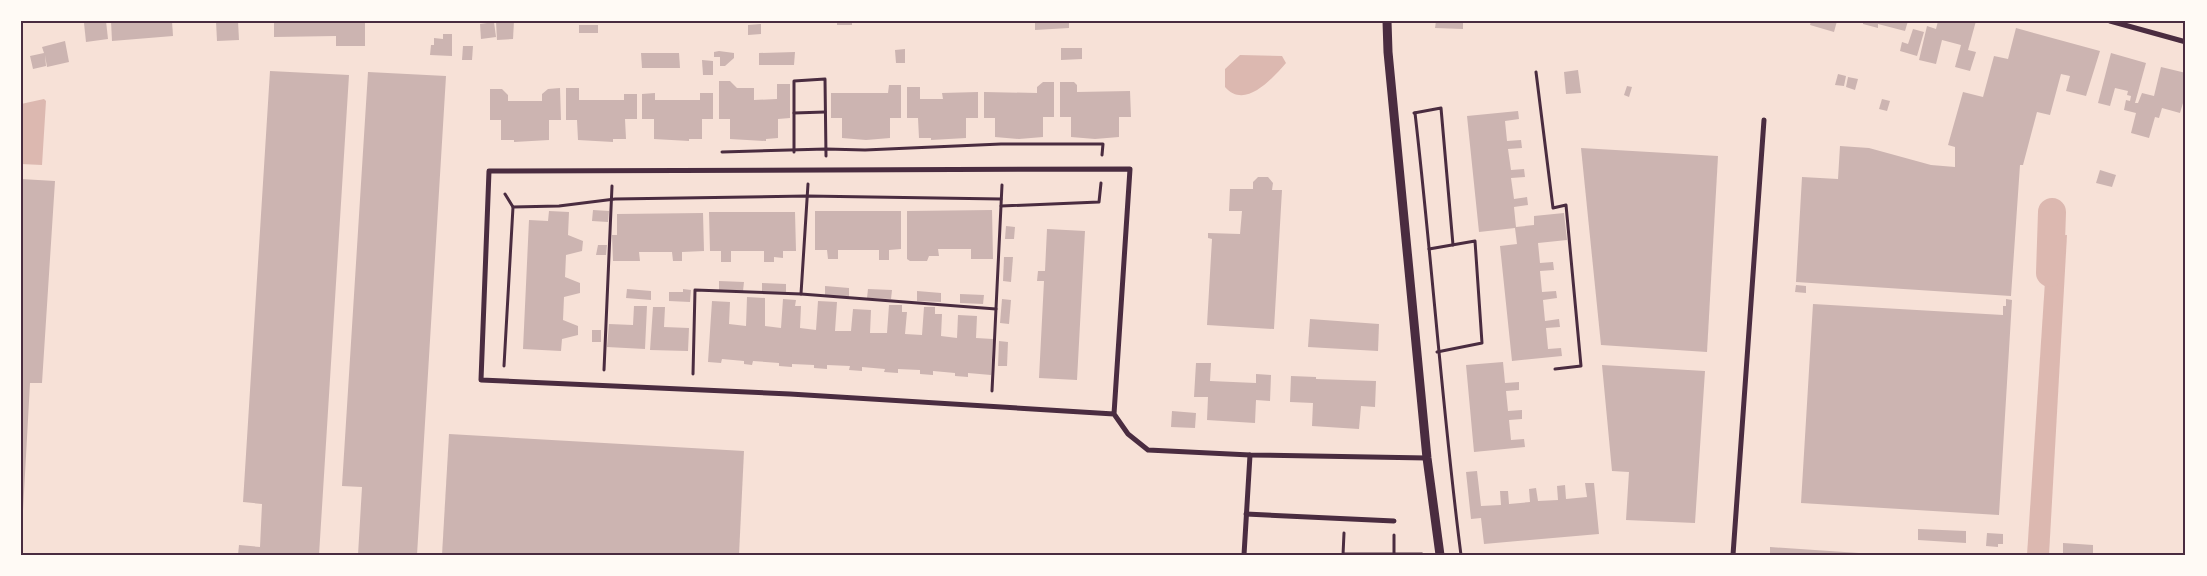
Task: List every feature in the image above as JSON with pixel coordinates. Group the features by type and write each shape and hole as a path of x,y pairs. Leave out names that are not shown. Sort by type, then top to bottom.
{"street":[{"path":"1387,21 1394,118 1427,458 1440,554"},
{"path":"2110,21 2186,42"},
{"path":"1733,555 1764,120"},
{"path":"1114,414 603,385 481,380 489,171 1130,169 1114,414 1128,434 1148,450 1250,455 1427,458"},
{"path":"1244,555 1250,455"},
{"path":"1246,514 1394,521"}],"path":[{"path":"1536,72 1552,208 1566,205 1581,366 1555,369"},
{"path":"794,170 794,81 825,79 827,170"},
{"path":"1394,118 1441,108 1454,245"},
{"path":"794,113 826,112"},
{"path":"1415,113 1430,249 1449,462 1461,555"},
{"path":"991,406 1003,170 1001,144"},
{"path":"1001,206 1098,202 1102,169"},
{"path":"801,294 808,170"},
{"path":"603,385 613,171"},
{"path":"503,380 513,208 559,206 612,200 807,196 1001,199"},
{"path":"1407,253 1475,241 1482,343 1417,356"},
{"path":"692,390 695,290 801,294 996,308"},
{"path":"1344,519 1343,555 1440,554"}],"shaded area":[{"path":"1240,55 1282,56 1286,63 1258,90 1241,95 1233,93 1225,87 1225,69"},
{"path":"44,99 46,101 42,165 21,164 21,104"},
{"path":"2067,235 2049,555 2027,555 2048,236"}],"building":[{"path":"89,21 106,21 108,39 86,42 84,23"},
{"path":"111,21 172,21 173,36 112,41"},
{"path":"216,21 238,21 239,40 217,41"},
{"path":"274,21 365,21 365,46 336,46 336,36 274,37"},
{"path":"496,21 514,21 513,39 497,40"},
{"path":"837,21 852,21 852,25 837,25"},
{"path":"1035,21 1069,21 1069,28 1035,30"},
{"path":"1436,21 1463,21 1463,29 1435,28"},
{"path":"1811,21 1837,21 1834,32 1810,25"},
{"path":"1863,21 1908,21 1905,31 1878,24 1878,28 1863,24"},
{"path":"1938,21 1976,21 1968,50 1976,52 1970,71 1955,67 1961,45 1942,40 1936,64 1919,60 1927,26 1936,29"},
{"path":"494,22 496,37 481,39 480,24"},
{"path":"761,24 761,34 748,35 748,25"},
{"path":"579,25 598,25 598,33 579,33"},
{"path":"2016,28 2100,51 2086,96 2066,91 2070,76 2061,74 2050,115 2037,112 2023,165 2020,165 2011,296 1796,282 1802,177 1838,179 1840,146 1869,148 1931,165 1955,167 1955,147 1948,145 1963,92 1983,97 1994,56 2008,59"},
{"path":"1913,29 1924,32 1917,56 1900,51 1902,42 1908,44"},
{"path":"443,34 452,34 452,56 430,55 431,45 434,45 434,38 443,39"},
{"path":"65,41 69,62 47,67 45,55 46,66 33,69 30,56 44,53 42,47"},
{"path":"463,46 473,46 472,60 462,60"},
{"path":"1061,48 1082,48 1082,59 1061,60"},
{"path":"905,49 905,63 896,63 895,50"},
{"path":"714,52 734,53 734,58 725,66 720,66 720,57 714,57"},
{"path":"795,52 794,65 759,65 759,53"},
{"path":"641,53 679,53 680,68 642,68"},
{"path":"2111,53 2146,63 2135,103 2138,103 2142,93 2154,96 2161,67 2186,73 2186,93 2180,113 2162,108 2159,118 2155,117 2149,138 2131,133 2136,113 2124,110 2126,100 2130,101 2131,96 2127,95 2128,91 2115,88 2110,106 2098,103"},
{"path":"702,60 713,61 713,75 703,75"},
{"path":"1578,70 1581,93 1566,94 1564,72"},
{"path":"270,71 349,75 319,555 238,555 239,545 260,547 262,504 243,502"},
{"path":"368,72 446,76 417,555 358,555 362,487 342,486"},
{"path":"1838,74 1846,76 1844,86 1835,85"},
{"path":"1848,77 1858,79 1855,90 1846,87"},
{"path":"719,81 730,81 737,88 754,88 754,100 777,99 777,84 790,84 790,118 778,119 778,138 766,139 766,141 730,139 730,119 719,119"},
{"path":"1043,82 1054,82 1054,117 1043,117 1043,137 1019,139 995,137 995,118 984,118 984,92 1037,93 1037,87"},
{"path":"1060,82 1074,82 1077,85 1077,92 1130,91 1131,117 1119,117 1119,137 1095,139 1071,137 1071,117 1060,117"},
{"path":"889,85 901,85 901,118 890,118 890,138 866,140 842,138 842,118 831,118 831,93 888,93"},
{"path":"1627,86 1632,87 1629,97 1624,95"},
{"path":"907,87 920,87 920,99 943,99 942,93 978,92 978,118 966,118 966,138 931,140 931,138 919,138 918,118 907,118"},
{"path":"560,88 561,120 549,120 549,140 514,142 514,140 501,140 501,120 490,120 490,89 502,89 508,95 508,101 542,101 542,94 548,89"},
{"path":"566,88 579,88 579,100 624,100 624,94 637,94 637,119 625,119 626,139 613,139 613,142 578,140 577,120 566,120"},
{"path":"655,93 655,100 700,100 700,93 713,93 713,119 702,119 702,139 689,139 689,141 654,139 654,119 642,119 642,94"},
{"path":"1882,99 1890,101 1887,111 1879,109"},
{"path":"1518,111 1519,119 1505,121 1507,141 1521,140 1522,148 1508,149 1511,170 1524,169 1525,177 1511,178 1514,199 1527,197 1528,205 1514,207 1516,227 1534,225 1534,216 1564,213 1567,240 1538,243 1540,263 1553,262 1554,270 1540,271 1542,292 1556,291 1557,298 1543,300 1545,321 1559,319 1560,327 1546,328 1548,349 1561,348 1562,356 1512,361 1500,246 1517,244 1515,228 1479,232 1467,116"},
{"path":"1581,148 1718,156 1707,352 1601,345"},
{"path":"2100,170 2116,175 2112,187 2096,183"},
{"path":"1258,177 1268,177 1273,183 1272,190 1282,190 1274,329 1207,325 1212,239 1208,238 1208,233 1240,234 1242,211 1229,211 1230,189 1253,189 1253,182"},
{"path":"21,179 55,181 42,383 30,383 23,511"},
{"path":"593,210 609,211 608,222 592,221"},
{"path":"992,210 993,259 971,259 971,249 938,249 939,256 929,256 927,261 910,261 907,259 907,211"},
{"path":"549,211 569,212 568,235 583,241 582,251 566,255 565,277 580,283 580,293 564,297 563,320 578,326 578,335 562,339 561,351 523,349 529,220 548,221"},
{"path":"815,211 901,211 901,249 889,250 889,260 879,260 879,250 838,250 838,259 828,259 827,250 815,250"},
{"path":"709,212 795,212 796,251 783,251 783,258 774,257 774,262 764,262 764,251 731,251 731,262 721,262 721,251 710,251"},
{"path":"703,213 704,251 682,252 682,261 673,261 672,252 639,252 640,261 613,261 612,235 617,235 617,214"},
{"path":"1006,226 1015,227 1014,239 1005,239"},
{"path":"1047,229 1085,231 1077,380 1039,378 1044,281 1037,281 1038,271 1045,271"},
{"path":"598,245 607,245 606,255 596,255"},
{"path":"1004,257 1013,257 1011,282 1003,281"},
{"path":"719,281 744,282 743,291 719,290"},
{"path":"762,283 786,284 786,293 762,292"},
{"path":"1796,285 1806,286 1806,293 1795,292"},
{"path":"825,286 849,288 849,297 825,296"},
{"path":"627,289 651,291 651,300 626,298"},
{"path":"683,289 691,290 690,302 669,301 669,292 683,292"},
{"path":"868,289 892,290 891,299 867,298"},
{"path":"917,291 941,293 941,302 917,301"},
{"path":"960,294 984,295 983,304 960,303"},
{"path":"747,297 765,298 765,326 781,328 783,299 796,300 795,306 801,306 800,328 816,330 818,301 837,302 835,331 851,331 853,309 871,310 870,333 887,333 889,305 902,305 902,312 907,312 905,334 922,335 924,307 935,307 935,314 942,314 941,336 957,338 958,315 977,316 976,338 993,339 991,375 968,373 968,377 955,376 955,373 933,371 933,375 920,374 920,370 898,369 898,373 884,372 885,369 862,367 862,371 849,370 850,366 827,365 827,369 814,368 814,365 792,364 792,367 779,366 779,363 753,361 752,365 744,364 744,361 722,359 721,363 708,362 712,301 730,302 729,324 746,326"},
{"path":"1002,299 1011,300 1009,324 1000,323"},
{"path":"2006,299 2012,300 1999,515 1801,503 1813,304 2003,315 2003,306 2006,306"},
{"path":"634,306 647,306 645,349 607,347 609,324 633,325"},
{"path":"653,307 665,307 664,327 689,328 688,351 650,350"},
{"path":"1310,319 1379,324 1378,351 1308,347"},
{"path":"592,330 601,330 601,342 592,342"},
{"path":"999,341 1008,342 1007,366 998,366"},
{"path":"1503,362 1505,383 1519,382 1519,390 1506,391 1508,411 1522,410 1522,419 1509,420 1511,440 1524,439 1525,447 1474,452 1466,365"},
{"path":"1196,363 1211,363 1210,381 1256,383 1256,374 1271,375 1270,401 1256,400 1255,423 1207,420 1208,397 1194,397"},
{"path":"1602,365 1705,371 1695,523 1626,520 1629,472 1612,471"},
{"path":"1291,376 1316,377 1316,379 1376,381 1375,407 1361,406 1359,429 1312,426 1313,403 1290,402"},
{"path":"1172,411 1196,413 1195,428 1171,427"},
{"path":"449,434 744,451 739,555 442,555"},
{"path":"1477,471 1481,506 1501,505 1500,491 1508,491 1509,504 1530,502 1529,489 1536,488 1538,501 1558,500 1557,486 1565,485 1566,499 1587,497 1585,483 1594,483 1599,534 1484,544 1481,518 1471,519 1466,472"},
{"path":"1918,529 1966,531 1966,543 1918,540"},
{"path":"1987,533 2003,534 2003,544 1998,544 1998,547 1986,546"},
{"path":"2063,543 2093,545 2093,555 2063,555"},
{"path":"1770,547 1859,553 1859,555 1770,555"}],"waterway":[{"path":"2050,273 2052,212"}]}
